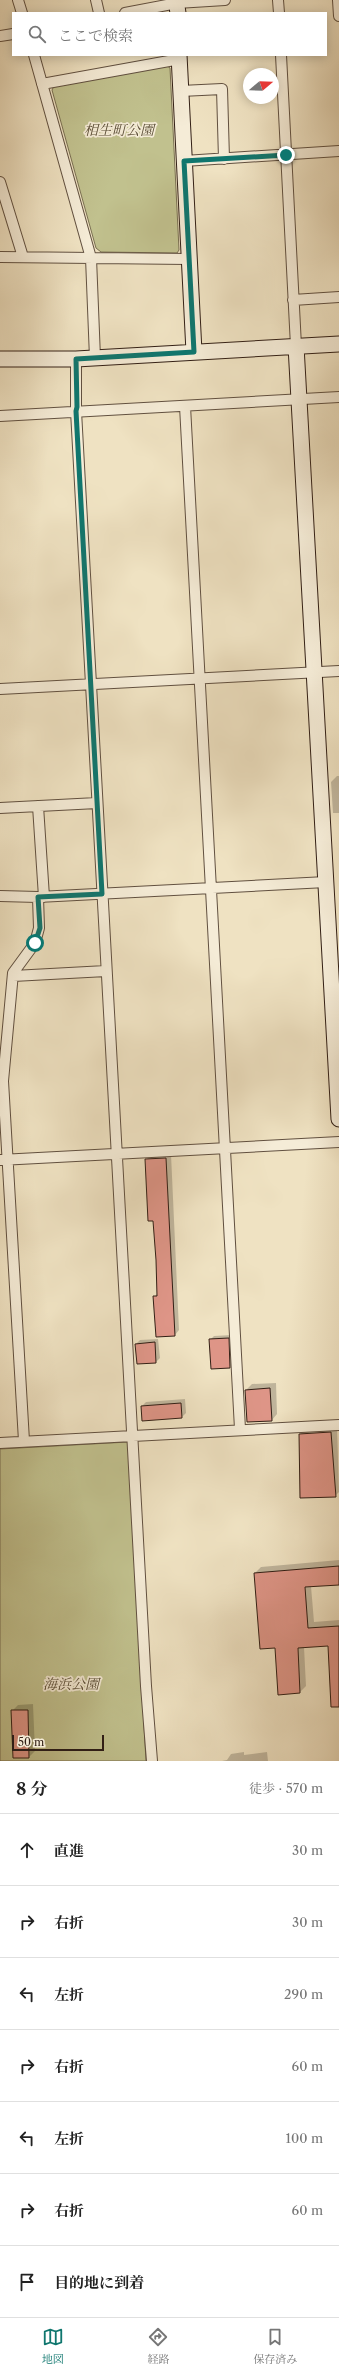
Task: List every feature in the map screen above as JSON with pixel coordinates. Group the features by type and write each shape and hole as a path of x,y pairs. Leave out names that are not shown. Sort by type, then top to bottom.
{"street":[{"path":"18,0 22,12"},
{"path":"96,0 99,12"},
{"path":"132,12 225,0"},
{"path":"278,0 279,12"},
{"path":"338,0 339,16"},
{"path":"0,36 12,34"},
{"path":"34,56 91,258 95,358"},
{"path":"281,56 314,673 330,883 339,1119"},
{"path":"42,84 180,57 194,352"},
{"path":"181,91 222,89 224,159"},
{"path":"184,161 339,151"},
{"path":"0,182 22,257"},
{"path":"0,257 189,259"},
{"path":"293,300 339,297"},
{"path":"0,359 76,359 339,344"},
{"path":"76,359 76,411 90,685 132,1436 152,1761"},
{"path":"0,416 339,397"},
{"path":"185,406 240,1430"},
{"path":"0,689 339,671"},
{"path":"0,808 97,803"},
{"path":"24,1442 4,1160 2,1081 13,973 35,943 40,928 41,897 38,806"},
{"path":"0,896 41,897 330,883"},
{"path":"13,976 106,971"},
{"path":"4,1160 339,1142"},
{"path":"0,1443 339,1424"}],"green space":[{"name":"相生町公園","path":"166,65 170,68 179,250 177,253 101,252 96,248 52,90 54,86"},
{"name":"海浜公園","path":"128,1442 146,1761 0,1761 0,1449"}],"building":[{"path":"166,1158 175,1336 156,1337 153,1296 157,1296 156,1260 153,1221 148,1221 145,1159"},
{"path":"229,1338 230,1368 211,1369 209,1339"},
{"path":"155,1342 156,1363 137,1364 135,1344"},
{"path":"270,1388 272,1421 247,1422 245,1390"},
{"path":"181,1403 182,1418 142,1421 141,1406"},
{"path":"331,1432 336,1497 300,1498 299,1434"},
{"path":"339,1566 339,1585 305,1587 308,1628 339,1626 339,1707 331,1707 328,1646 298,1648 300,1693 278,1695 275,1648 260,1649 254,1573"},
{"path":"11,1710 28,1710 29,1758 13,1758"}],"route":[{"path":"35,943 40,928 38,897 102,894 76,411 76,359 194,352 184,161 286,155"}]}
